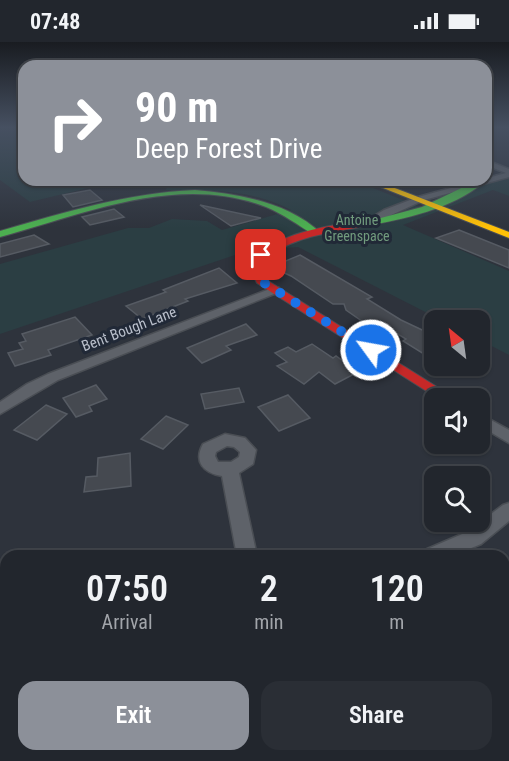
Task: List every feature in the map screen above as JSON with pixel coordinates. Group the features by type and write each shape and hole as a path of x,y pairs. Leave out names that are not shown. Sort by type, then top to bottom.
{"street":[{"path":"492,165 509,173"},
{"path":"492,179 509,173"},
{"path":"386,186 509,224"},
{"path":"404,186 509,235"},
{"path":"431,388 261,281 254,271 255,261 266,251 317,233 397,217 430,200 467,191 474,186"},
{"path":"0,234 139,198 174,193 199,193 254,200 279,210 317,233"},
{"name":"Bent Bough Lane","path":"0,409 32,387 53,377 275,290"},
{"path":"490,425 509,437"},
{"path":"230,470 246,550"},
{"path":"446,550 474,538 509,510"}],"green space":[{"path":"0,162 18,162 18,186 96,186 30,202 0,180"},
{"name":"Antoine Greenspace","path":"509,179 509,196 493,190 403,225 509,271 509,355 490,345 490,310 424,311 298,247 244,252 0,334 0,264 128,228 149,228 172,219 207,221 222,230 291,210 246,194 166,190 167,186 368,186 428,210 482,186 492,186 492,181"}],"building":[{"path":"90,190 102,200 73,207 63,195"},
{"path":"200,205 261,218 231,226"},
{"path":"114,209 124,217 90,225 82,217"},
{"path":"459,230 509,250 509,268 436,238"},
{"path":"34,235 49,244 0,257 0,244"},
{"path":"300,255 372,297 367,299 401,320 424,331 424,354 403,341 406,339 375,320 366,324 346,310 344,304 333,304 291,276 271,267"},
{"path":"219,268 237,283 185,299 188,301 142,319 126,306 166,292 163,290"},
{"path":"75,317 92,335 48,350 51,355 15,366 8,353 23,349 19,343 26,341 22,334"},
{"path":"246,324 257,335 226,346 231,350 202,363 187,348"},
{"path":"312,344 333,358 336,356 358,372 335,384 319,372 304,384 277,366 287,362 275,353 288,347 296,352"},
{"path":"96,385 107,399 89,406 92,411 76,417 63,398"},
{"path":"239,388 244,402 205,409 201,394"},
{"path":"288,395 310,418 279,431 258,407"},
{"path":"46,405 67,414 37,440 14,430"},
{"path":"166,416 188,425 163,449 141,439"},
{"path":"130,453 131,486 84,492 86,477 97,476 98,458"}],"traffic: fast":[{"path":"366,223 424,209 473,186"},
{"path":"0,234 96,206 162,194 195,192 228,195 261,203 283,212 317,233"}],"traffic: slow":[{"path":"382,186 509,235"}],"traffic: jam":[{"path":"366,223 290,239 264,254 253,265 261,281 431,388"}],"route":[{"path":"261,255 253,265 256,276 261,281 371,350"}]}
